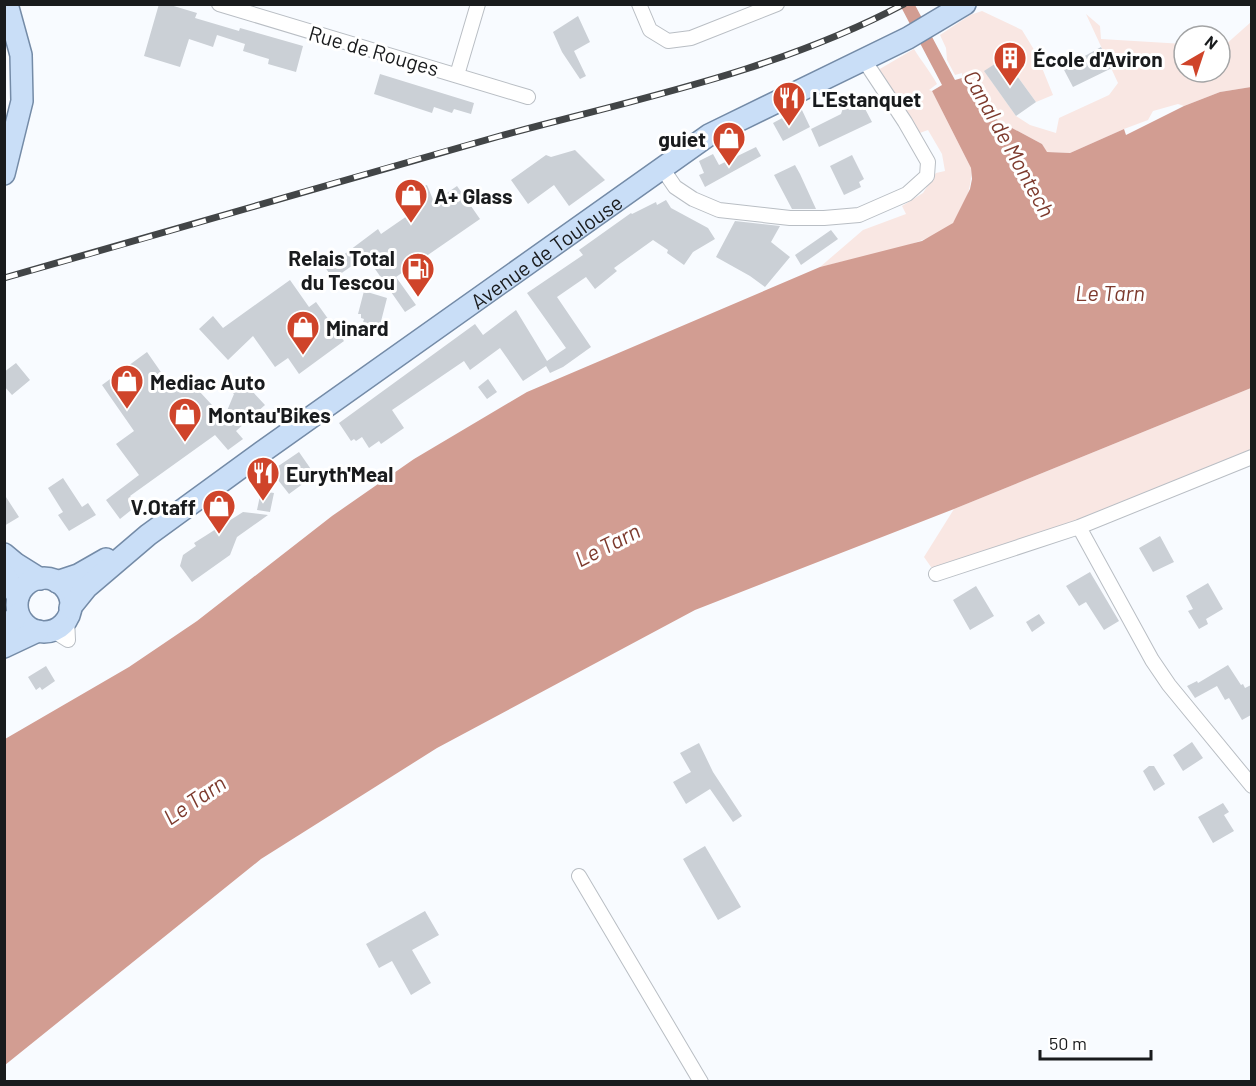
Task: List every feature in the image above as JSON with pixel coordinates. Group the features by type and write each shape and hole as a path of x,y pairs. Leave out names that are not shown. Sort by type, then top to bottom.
{"main road":[{"path":"4,174 22,101 21,55 7,4"},
{"name":"Avenue de Toulouse","path":"4,647 57,622 87,587 148,535 709,135 908,38 965,4"},
{"name":"Avenue de Toulouse","path":"49,580 78,575 148,535"},
{"path":"4,554 15,564 49,580 67,593 57,622 22,622 14,614 4,574"},
{"path":"14,614 27,584 49,580"}],"street":[{"name":"Rue de Rouges","path":"219,4 528,97"},
{"path":"457,75 478,4"},
{"path":"639,4 650,30 668,41 691,38 777,4"},
{"path":"662,168 675,187 693,200 719,210 790,218 824,219 859,214 907,194 927,176 928,162 864,60"},
{"path":"936,574 1079,527 1251,457"},
{"path":"1079,527 1152,660 1169,685 1251,786"},
{"path":"579,876 701,1082"}],"shaded area":[{"path":"982,11 1022,30 1036,53 1053,95 1036,102 1004,58 985,72 1016,116 1030,125 1056,133 1059,118 1109,95 1118,83 1086,14 1100,26 1101,39 1172,43 1172,84 1232,84 1232,39 1251,22 1251,87 1220,92 1184,106 1178,104 1153,111 1148,120 1070,153 1046,152 1042,144 999,121 978,104 962,78 962,73 955,75 947,60 946,48 940,35 970,15"},
{"path":"914,49 937,84 929,90 932,91 971,168 971,182 964,205 952,224 924,239 889,251 820,267 863,230 906,214 902,206 923,193 936,173 945,171 942,154 928,130 917,134 878,70"},
{"path":"1251,388 1251,457 936,574 924,557 954,509"}],"water":[{"name":"Le Tarn","path":"900,5 915,5 955,80 962,78 978,104 999,121 1042,144 1047,152 1070,153 1124,129 1126,135 1184,106 1220,92 1251,87 1251,388 954,509 695,610 437,748 261,859 5,1065 5,739 129,667 197,621 332,516 414,459 527,392 820,267 922,241 953,223 970,189 971,168 932,91 942,85"}],"building":[{"path":"159,4 167,4 197,13 195,18 239,31 240,28 303,46 296,72 268,64 269,59 243,51 245,44 217,35 213,47 189,39 180,67 144,56"},
{"path":"578,16 590,42 574,51 586,76 580,79 562,52 553,32"},
{"path":"1101,47 1112,68 1073,87 1063,68"},
{"name":"École d'Aviron","path":"1004,58 1036,102 1016,116 984,71"},
{"path":"380,74 474,103 471,114 454,109 452,113 434,107 432,113 374,94"},
{"path":"845,102 849,110 862,103 872,122 819,147 811,129 841,114"},
{"path":"801,108 810,127 783,141 773,123"},
{"path":"756,147 761,156 705,187 699,175 704,173 699,161 713,154 719,165"},
{"path":"575,150 605,180 569,206 554,185 528,204 511,180 546,155 551,157"},
{"path":"852,155 864,179 859,182 861,187 844,195 830,166"},
{"path":"795,165 816,209 792,209 774,175"},
{"path":"427,185 434,202 457,186 480,219 396,277 416,305 405,312 366,256 333,279 323,264 339,252 342,256 378,229 381,234 423,205 416,189"},
{"path":"666,200 671,208 708,228 715,239 693,252 684,265 653,240 614,268 617,271 595,289 586,277 557,297 591,347 563,367 550,373 546,366 523,381 500,348 470,370 464,361 392,410 404,428 381,444 379,441 369,448 362,437 351,441 339,423 475,324 483,335 516,310 547,361 566,348 527,293 583,255 579,250 631,213"},
{"path":"735,221 780,226 771,242 790,257 765,287 716,257"},
{"path":"831,230 838,239 801,265 795,255"},
{"path":"290,280 309,307 316,302 344,341 299,374 288,358 275,367 253,336 228,360 199,329 213,316 223,328"},
{"path":"364,291 387,298 378,333 361,329 364,319 361,318 361,314 358,314"},
{"path":"147,352 172,388 187,378 224,418 234,394 228,388 239,377 265,405 236,431 243,439 228,450 215,435 130,496 135,507 120,519 106,500 139,475 116,444 134,431 102,385"},
{"path":"16,363 30,380 12,395 4,386 4,372"},
{"path":"488,379 497,392 487,399 478,387"},
{"path":"299,452 315,475 289,494 271,471"},
{"path":"63,478 82,507 88,503 96,515 69,531 58,515 63,512 48,488"},
{"path":"261,491 274,493 270,512 257,510"},
{"path":"4,494 19,517 4,526"},
{"path":"243,512 268,515 237,537 230,555 192,582 180,566 183,555 196,546 194,543"},
{"path":"1160,536 1174,562 1153,572 1139,548"},
{"path":"1090,572 1119,621 1104,630 1086,602 1079,606 1066,586"},
{"path":"1208,583 1223,609 1206,619 1208,624 1199,629 1188,611 1193,609 1186,596"},
{"path":"976,586 994,616 970,630 953,600"},
{"path":"1039,614 1045,623 1032,632 1026,622"},
{"path":"1228,665 1241,685 1243,684 1245,688 1251,685 1251,715 1242,720 1229,698 1225,700 1217,686 1195,698 1187,686 1197,681 1198,683"},
{"path":"46,666 55,681 42,690 40,687 36,690 28,677"},
{"path":"1192,742 1203,758 1183,771 1173,755"},
{"path":"699,743 713,772 742,816 733,822 710,789 686,804 673,782 691,772 680,753"},
{"path":"1149,766 1154,766 1165,784 1154,791 1143,771"},
{"path":"1223,803 1229,812 1224,815 1234,831 1213,843 1198,817"},
{"path":"705,846 741,907 718,920 683,859"},
{"path":"425,911 439,935 412,950 431,983 411,995 392,961 379,968 366,944"}],"railway":[{"path":"4,278 438,153 706,81 807,48 904,4"}],"place":[{"name":"École d'Aviron","path":"1010,87"},
{"name":"L'Estanquet","path":"789,127"},
{"name":"guiet","path":"729,167"},
{"name":"A+ Glass","path":"411,224"},
{"name":"Relais Total du Tescou","path":"418,298"},
{"name":"Minard","path":"303,356"},
{"name":"Mediac Auto","path":"127,410"},
{"name":"Montau'Bikes","path":"185,443"},
{"name":"Euryth'Meal","path":"263,502"},
{"name":"V.Otaff","path":"219,535"}],"water label":[{"name":"Canal de Montech","path":"1010,143"}]}
